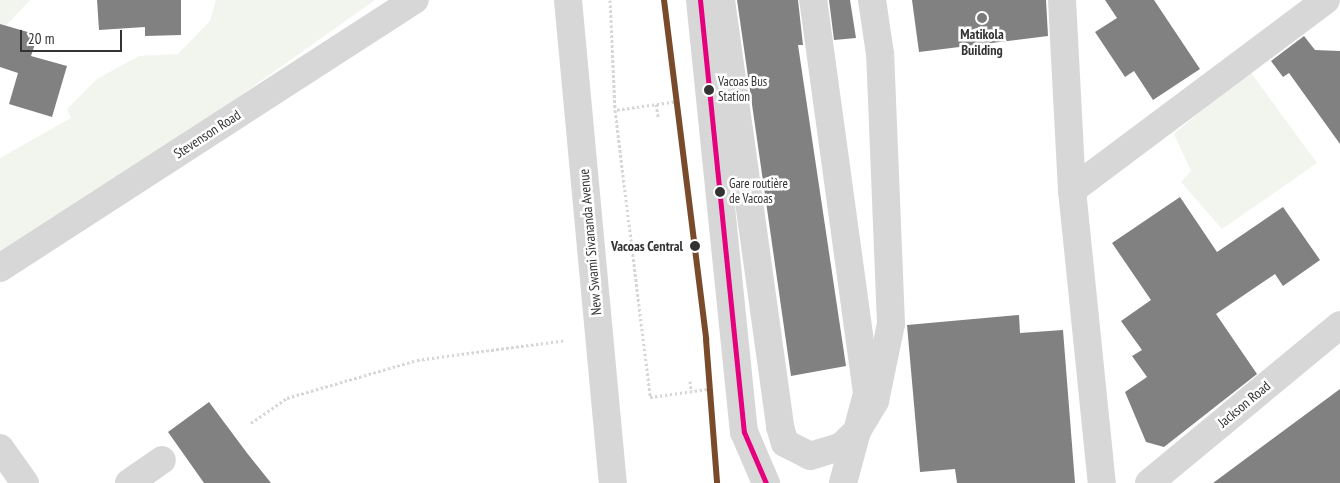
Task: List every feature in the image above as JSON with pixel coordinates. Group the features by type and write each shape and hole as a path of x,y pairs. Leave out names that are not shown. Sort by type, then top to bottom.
{"street":[{"name":"Stevenson Road","path":"0,268 415,0"},
{"name":"New Swami Sivananda Avenue","path":"568,0 612,483"},
{"path":"700,0 744,432 766,483"},
{"path":"721,0 785,442 810,456 826,454 857,431 875,401 891,324 880,54 872,0"},
{"path":"813,0 866,393 843,483"},
{"path":"1062,0 1072,190 1102,483"},
{"path":"1072,190 1326,0"},
{"name":"Jackson Road","path":"1149,483 1340,325"},
{"path":"0,448 25,483"},
{"path":"129,483 162,460"}],"path":[{"path":"610,0 615,110 650,397 738,386"},
{"path":"615,110 686,100"},
{"path":"656,104 658,117"},
{"path":"251,422 287,398 417,360 566,340"},
{"path":"690,381 691,392"}],"shaded area":[{"path":"0,0 30,0 0,32"},
{"path":"216,0 375,0 0,266 0,158 71,118 67,109 97,79 139,56 178,54 210,21"},
{"path":"1249,70 1317,163 1222,229 1181,182 1191,171 1174,134"}],"building":[{"path":"97,0 181,0 181,35 145,36 145,27 99,30"},
{"name":"Gare routière de Vacoas","path":"737,0 798,0 803,45 798,45 846,366 791,376"},
{"path":"829,0 850,0 856,38 834,40"},
{"name":"Matikola Building","path":"912,0 1046,0 1048,36 919,52"},
{"path":"1105,0 1154,0 1200,69 1153,100 1134,71 1125,77 1095,32 1117,18"},
{"path":"0,24 38,35 31,56 67,66 52,117 9,104 18,73 0,67"},
{"path":"1304,36 1315,50 1340,51 1340,144 1289,73 1283,77 1271,61"},
{"path":"1180,197 1217,252 1283,207 1320,260 1283,286 1275,274 1216,314 1257,374 1164,447 1146,442 1125,392 1147,377 1132,356 1142,350 1121,321 1151,300 1112,243"},
{"path":"1019,315 1020,333 1063,330 1075,483 957,483 955,469 920,472 907,325"},
{"path":"1340,389 1340,483 1213,483"},
{"path":"209,402 271,483 204,483 168,432"}],"transit line":[{"path":"664,0 706,339 717,483"},
{"path":"700,0 744,432 766,483"}],"place":[{"name":"Matikola Building","path":"982,18"},
{"name":"Vacoas Bus Station","path":"709,90"},
{"name":"Gare routière de Vacoas","path":"720,192"},
{"name":"Vacoas Central","path":"695,246"}]}
